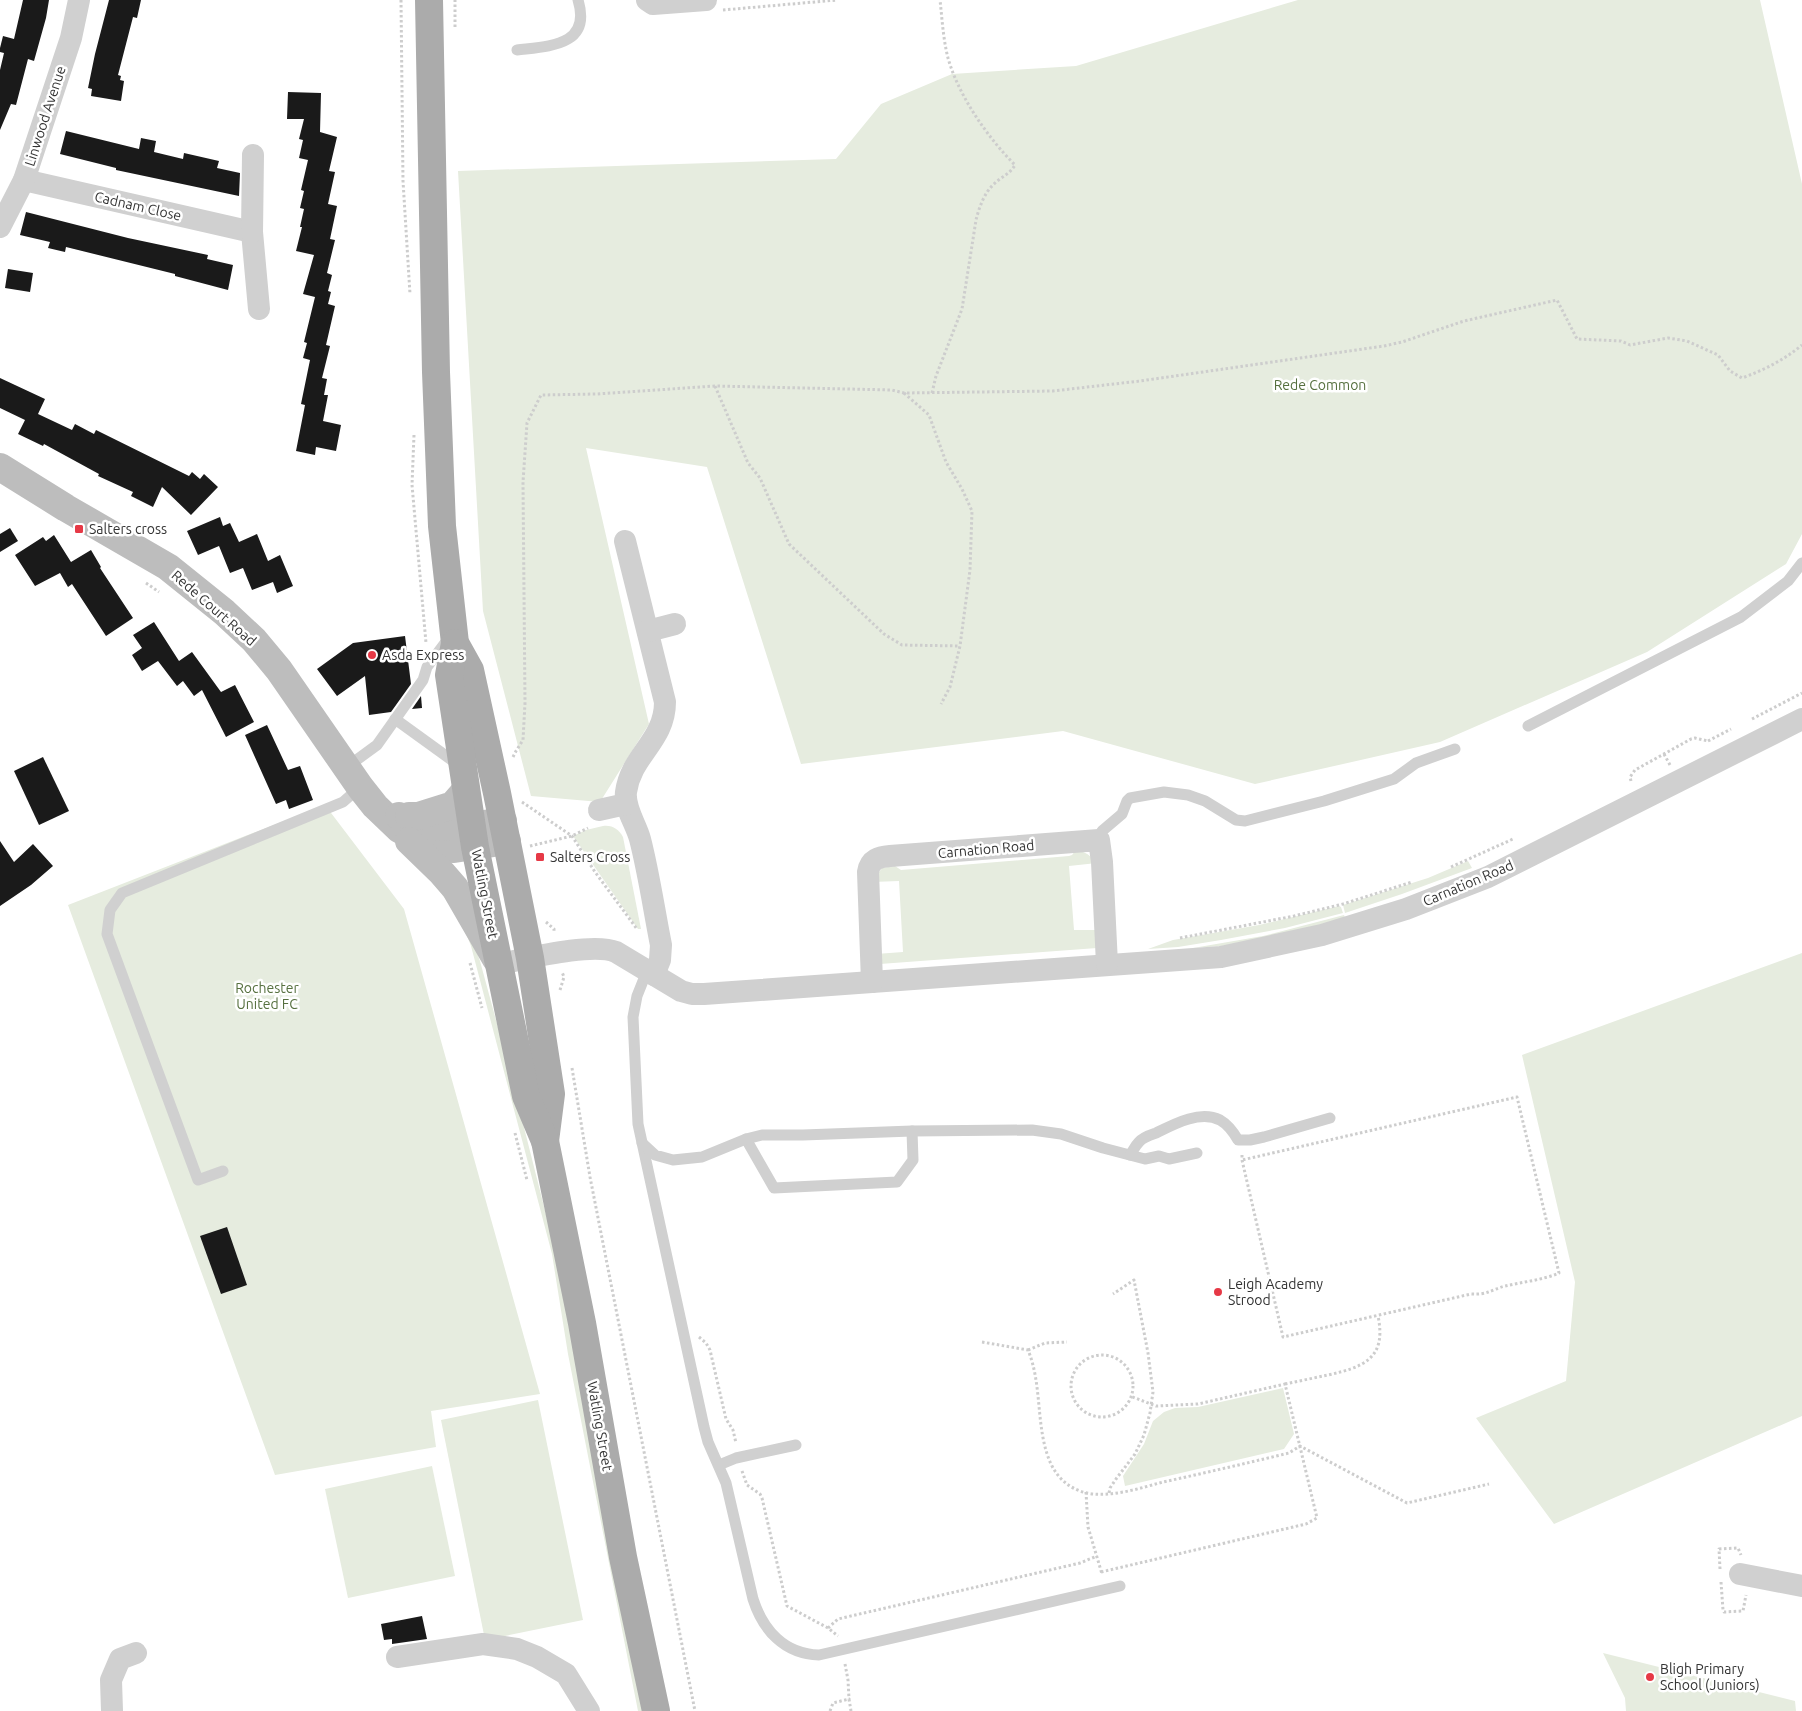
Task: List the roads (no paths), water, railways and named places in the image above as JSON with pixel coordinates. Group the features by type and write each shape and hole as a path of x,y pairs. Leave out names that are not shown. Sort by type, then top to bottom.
{"main road":[{"path":"429,0 436,381 442,526 455,637"},
{"name":"Rede Court Road","path":"0,467 168,567 224,612 254,640 279,670 374,800 418,840 434,848 454,849 473,837 518,826"},
{"name":"Watling Street","path":"455,637 449,675 473,837 486,962 526,1096 545,1141 582,1324 623,1557 656,1711"},
{"name":"Watling Street","path":"455,637 470,670 502,767 518,826 530,958 551,1094 545,1141"},
{"path":"374,800 418,816 453,805 466,790"},
{"path":"374,800 455,888 486,962"}],"street":[{"name":"Linwood Avenue","path":"0,227 24,180 71,38 79,0"},
{"path":"647,0 653,4 711,5"},
{"path":"253,154 252,232 259,309"},
{"name":"Cadnam Close","path":"24,180 252,232"},
{"path":"625,541 664,695 665,711 661,727 630,775 626,795 626,804 640,838 661,945 654,967"},
{"path":"648,631 675,624"},
{"name":"Carnation Road","path":"486,962 530,958 563,963 581,950 605,949 654,967 681,991 697,994 1221,957 1322,935 1406,909 1488,877 1802,719"},
{"path":"595,818 626,804"},
{"path":"1100,836 1107,964"},
{"name":"Carnation Road","path":"872,982 868,872 870,864 875,859 1100,836"},
{"path":"1740,1574 1802,1586"},
{"path":"397,1657 483,1644 517,1649 537,1657 566,1674 589,1711"},
{"path":"112,1711 112,1680 120,1659 136,1653"}],"lane":[{"path":"517,50 566,42 579,28 578,0"},
{"path":"1528,726 1741,617 1788,581 1802,563"},
{"path":"223,1171 198,1180 107,934 110,910 122,893 343,802 374,800 378,745 423,680 428,667 455,637"},
{"path":"396,719 453,761 461,762"},
{"path":"1100,836 1122,814 1127,801 1134,796 1164,792 1186,794 1205,801 1236,820 1245,821 1324,801 1394,778 1416,763 1456,749"},
{"path":"654,967 637,996 633,1022 638,1124 704,1427 708,1442 729,1491 753,1599 757,1613 766,1628 784,1644 803,1652 819,1655 1120,1586"},
{"path":"1130,1155 1136,1145 1143,1139 1180,1122 1204,1117 1211,1117 1222,1121 1238,1140 1250,1140 1330,1118"},
{"path":"642,1143 655,1155 673,1160 702,1157 746,1139 762,1135 912,1131 1043,1131 1061,1134 1145,1159 1161,1156 1167,1159 1197,1153"},
{"path":"746,1139 774,1188 804,1187 897,1182 913,1160 912,1131"},
{"path":"719,1465 739,1457 796,1445"}],"place":[{"name":"Salters cross","path":"79,529"},
{"name":"Asda Express","path":"372,655"},
{"name":"Salters Cross","path":"540,857"},
{"name":"Leigh Academy Strood","path":"1218,1292"},
{"name":"Bligh Primary School (Juniors)","path":"1650,1677"}],"park label":[{"name":"Rede Common","path":"1320,385"},
{"name":"Rochester United FC","path":"267,996"}]}
